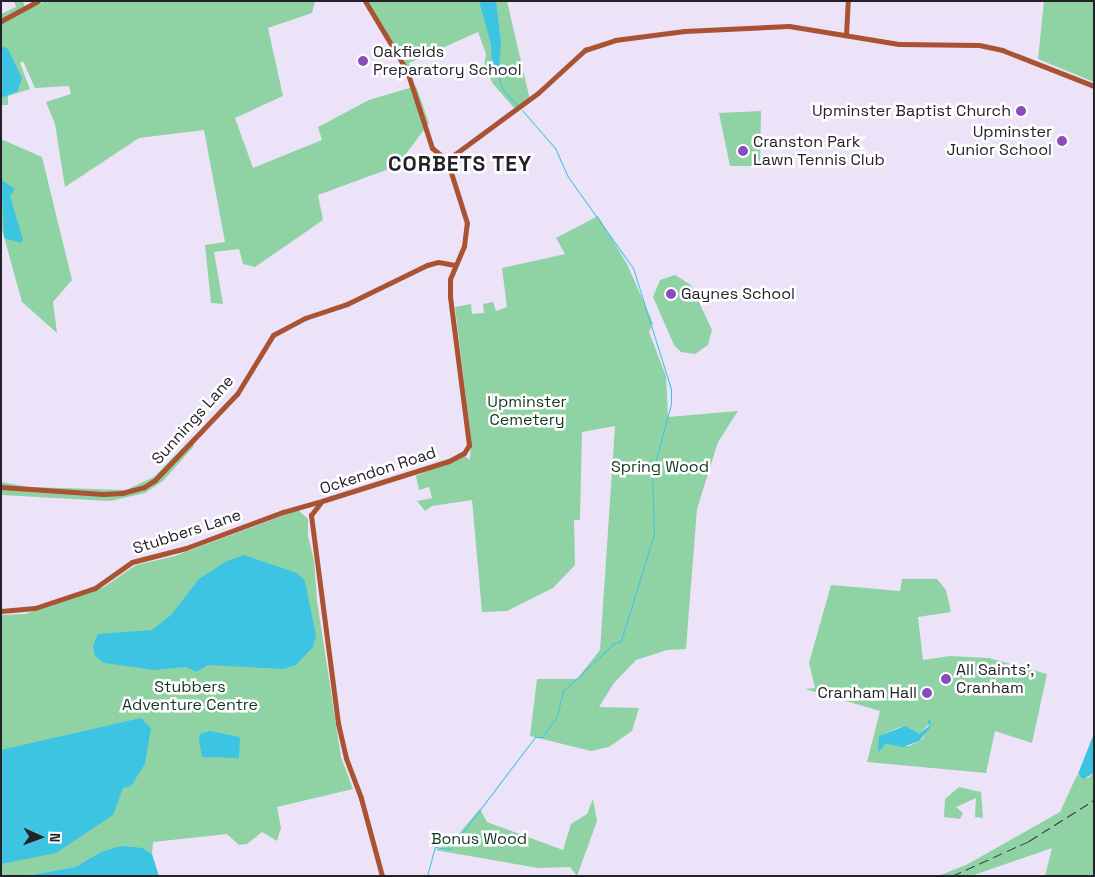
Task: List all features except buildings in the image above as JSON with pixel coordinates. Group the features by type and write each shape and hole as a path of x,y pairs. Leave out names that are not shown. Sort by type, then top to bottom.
{"main road":[{"path":"1,20 38,1"},
{"path":"365,1 407,71 430,143 437,154 447,160 538,93 577,55 596,45 615,40 726,27 789,26 899,44 984,46 1094,86"},
{"path":"846,35 848,1"},
{"name":"Ockendon Road","path":"382,876 362,798 346,758 338,723 310,517 313,508 322,501 449,461 467,450 469,440 461,401 450,297 450,279 464,246 467,223 447,160"},
{"name":"Sunnings Lane","path":"1,487 103,494 122,493 144,487 155,480 237,394 273,334 304,318 354,301 427,265 438,262 455,265"},
{"name":"Stubbers Lane","path":"1,612 35,608 95,588 132,562 186,548 299,507 322,501"},
{"path":"299,507 310,517"}],"green space":[{"path":"14,1 23,1 26,10 46,1 315,1 312,13 268,28 283,96 235,118 253,168 322,140 318,127 369,100 416,86 429,123 397,166 318,195 323,220 255,267 243,264 239,249 214,252 223,304 211,303 205,245 225,242 204,130 139,138 65,187 55,124 46,102 71,94 69,86 35,88 23,61 20,63 30,89 8,96 8,105 1,105 1,98 17,92 1,46 1,14 16,7"},
{"path":"365,1 507,1 530,100 516,110 493,84 484,65 486,54 478,32 409,63 410,67 406,68"},
{"path":"1044,1 1094,1 1094,82 1038,59"},
{"name":"Cranston Park Lawn Tennis Club","path":"761,111 760,166 730,166 719,113"},
{"path":"1,139 42,157 72,280 53,302 57,333 22,302 1,226"},
{"path":"598,216 627,264 653,323 649,332 666,376 668,417 738,411 718,442 697,509 686,649 667,650 636,660 614,683 599,707 639,708 632,731 609,747 591,751 530,736 537,679 577,679 600,650 615,426 582,432 580,520 574,520 575,565 553,588 507,611 482,612 472,500 432,506 425,511 417,501 432,498 429,487 419,490 416,476 465,456 470,460 471,439 455,307 471,304 472,314 484,313 483,304 493,302 496,311 507,307 502,268 565,254 556,238"},
{"path":"675,275 691,285 712,330 708,345 695,354 681,352 674,345 653,297 660,280"},
{"path":"194,436 194,446 163,481 145,493 110,501 1,495 1,482 29,487 126,490 154,477"},
{"name":"Stubbers Adventure Centre","path":"298,510 308,519 308,536 314,560 317,601 341,757 353,789 277,807 281,828 277,841 262,832 247,844 239,845 227,834 153,842 152,854 143,848 101,852 75,867 25,876 1,876 1,615 25,614 104,587 136,565 175,556"},
{"path":"902,579 937,579 946,590 951,612 918,617 923,660 950,656 989,658 1047,674 1032,743 995,731 986,773 867,762 880,711 805,689 815,688 809,663 831,585 900,591","holes":["931,722 923,738 909,746 886,744 882,747 884,734 900,727 919,734"]},
{"path":"1094,773 1094,876 1045,876 1052,848 971,876 938,876 966,865 1060,812 1077,775 1088,778"},
{"path":"959,787 981,792 983,818 975,817 976,798 956,807 963,813 960,819 944,817 945,799"},
{"name":"Bonus Wood","path":"593,799 597,821 577,876 570,867 538,868 435,850 450,844 480,809 487,822 563,850 571,824 587,814"}],"water":[{"path":"479,1 496,1 501,43 499,69 495,70 492,68 491,44"},
{"path":"1,46 8,49 22,78 17,92 1,98"},
{"path":"1,173 3,181 15,189 10,196 23,240 21,243 4,238"},
{"path":"244,555 297,573 305,581 316,636 313,647 296,665 283,669 208,665 196,672 186,667 154,670 104,663 95,656 93,646 98,634 152,630 171,615 199,579 225,562"},
{"path":"141,718 151,728 145,764 131,786 123,788 113,815 56,853 1,864 1,750"},
{"path":"928,720 931,721 929,729 919,741 903,747 886,744 878,752 879,736 905,726 919,734 929,726"},
{"path":"210,731 240,737 239,758 202,757 200,734"},
{"path":"1094,733 1094,773 1083,779 1078,774"},
{"path":"121,846 143,848 152,854 159,876 25,876 75,867 101,852"}],"waterway":[{"path":"495,69 503,90 517,105"},
{"path":"427,876 435,847 450,849 535,737 542,737 557,716 563,691 613,644 621,641 654,534 652,474 671,404 671,389 633,268 568,177 555,148 522,110"}],"railway":[{"path":"952,876 1029,841 1094,800"}],"place":[{"name":"Oakfields Preparatory School","path":"363,61"},
{"name":"Upminster Baptist Church","path":"1021,111"},
{"name":"Upminster Junior School","path":"1062,141"},
{"name":"Cranston Park Lawn Tennis Club","path":"743,151"},
{"name":"Gaynes School","path":"671,294"},
{"name":"All Saints', Cranham","path":"946,679"},
{"name":"Cranham Hall","path":"927,693"}],"district":[{"name":"CORBETS TEY","path":"460,164"}],"park label":[{"name":"Upminster Cemetery","path":"527,411"},
{"name":"Spring Wood","path":"660,467"}]}
